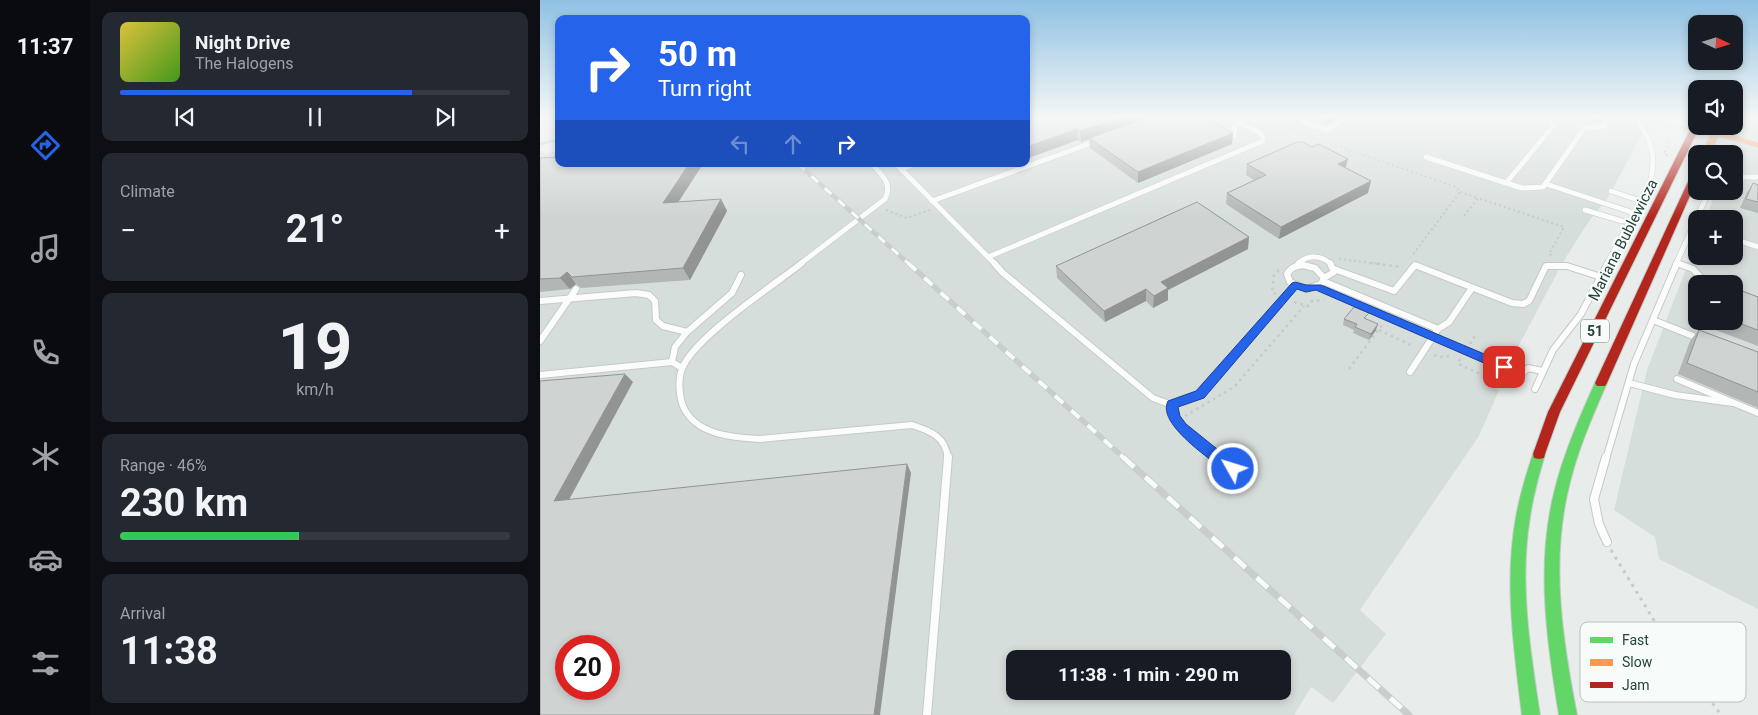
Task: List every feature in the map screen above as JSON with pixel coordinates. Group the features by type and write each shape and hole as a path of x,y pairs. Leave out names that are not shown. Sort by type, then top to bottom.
{"main road":[{"name":"Mariana Bublewicza","path":"1531,715 1521,648 1517,589 1521,520 1529,481 1554,412 1684,150"},
{"name":"51","path":"1568,715 1559,663 1552,593 1554,540 1564,477 1581,430 1688,191"}],"lane":[{"path":"1030,165 1071,150"},
{"path":"988,257 1241,150"},
{"path":"1506,182 1533,150"},
{"path":"1426,157 1522,188 1533,188 1543,187 1546,184 1569,150"},
{"path":"1535,389 1553,350 1581,314 1650,183 1654,168 1653,150"},
{"path":"874,167 890,186 890,192 885,199 721,325 703,341 682,368 679,393 684,409 694,422 712,432 735,438 760,439 912,425 926,429 946,447 949,464 927,715"},
{"path":"907,167 901,169 1003,273 1153,398 1172,405 1200,394 1295,286"},
{"path":"932,202 1026,167"},
{"path":"1743,177 1758,177"},
{"path":"1546,184 1634,214"},
{"path":"1611,192 1641,201"},
{"path":"1585,210 1622,222"},
{"path":"1607,542 1599,524 1594,499 1629,383 1653,320 1688,239"},
{"path":"1743,242 1758,247"},
{"path":"1542,371 1528,368 1523,373 1504,367 1317,287 1295,286 1290,282 1287,274 1288,271 1297,266 1302,259 1312,257 1324,259 1334,269 1394,291 1414,266 1512,303 1523,304 1528,301 1546,266 1567,266 1601,277"},
{"path":"1677,263 1693,269 1698,275"},
{"path":"1297,266 1315,268 1324,280 1438,329"},
{"path":"1317,287 1334,272 1334,269"},
{"path":"672,362 675,347 686,332 732,293 741,275"},
{"path":"1410,372 1432,337 1438,329 1449,322 1472,288"},
{"path":"540,341 576,289"},
{"path":"540,301 636,293 649,294 655,301 656,320 663,326 686,332"},
{"path":"1653,320 1693,336"},
{"path":"540,375 672,362 682,368"},
{"path":"1677,379 1758,413"},
{"path":"1629,383 1675,395 1733,403"},
{"path":"1172,405 1174,418 1181,427 1246,480"}],"path":[{"path":"1352,150 1456,187 1460,192 1564,227 1550,254"},
{"path":"1664,158 1667,153 1665,150"},
{"path":"1336,259 1403,267 1460,192"},
{"path":"1464,216 1478,198"},
{"path":"888,210 906,218 932,210"},
{"path":"1277,294 1272,292 1274,275 1284,264"},
{"path":"1185,416 1234,387 1304,306 1308,306 1312,301 1326,300"},
{"path":"1294,302 1304,306"},
{"path":"1349,369 1382,325 1374,322"},
{"path":"1379,330 1413,346"},
{"path":"1472,341 1475,336"},
{"path":"1434,355 1440,357 1462,356 1458,364 1494,380"},
{"path":"1607,542 1625,576 1656,622"},
{"path":"1711,702 1721,715"}],"shaded area":[{"path":"541,150 547,154 555,151 555,167 1030,167 1030,150 1633,150 1607,199 1589,221 1563,262 1518,347 1498,347 1482,382 1499,390 1479,436 1360,610 1386,634 1333,703 1311,687 1294,715 540,715"},
{"path":"1743,150 1758,150 1758,609 1659,559 1655,537 1614,510 1647,370 1688,264 1743,265 1743,210 1709,210 1713,200 1743,200"}],"building":[{"path":"1107,150 1191,150 1138,172"},
{"path":"1278,150 1331,150 1348,159 1338,164 1371,181 1281,227 1227,193 1266,175 1247,164"},
{"path":"555,157 555,167 687,167 663,203 721,199 683,268 572,277 567,272 560,278 540,279 540,158"},
{"path":"1753,183 1758,185 1758,202 1746,199"},
{"path":"1197,202 1249,237 1161,282 1168,288 1154,296 1146,289 1104,311 1056,266"},
{"path":"1743,291 1758,297 1758,330 1743,325"},
{"path":"1354,307 1369,313 1364,318 1378,324 1371,334 1355,327 1357,324 1344,319"},
{"path":"1699,330 1758,352 1758,392 1687,363"},
{"path":"625,374 554,501 907,464 874,715 540,715 540,381"}],"railway":[{"path":"801,167 909,264"},
{"path":"908,263 1125,459"},
{"path":"1123,457 1409,715"}],"traffic: fast":[{"path":"1568,715 1555,633 1553,605 1552,577 1555,522 1568,466 1583,424 1601,383"},
{"path":"1531,715 1522,649 1518,583 1522,519 1529,486 1539,454"}],"traffic: jam":[{"path":"1539,454 1554,412 1684,150"},
{"path":"1601,383 1688,191"}],"route":[{"path":"1233,469 1181,427 1174,418 1172,405 1200,394 1295,286 1300,288 1317,287 1504,367"}]}
